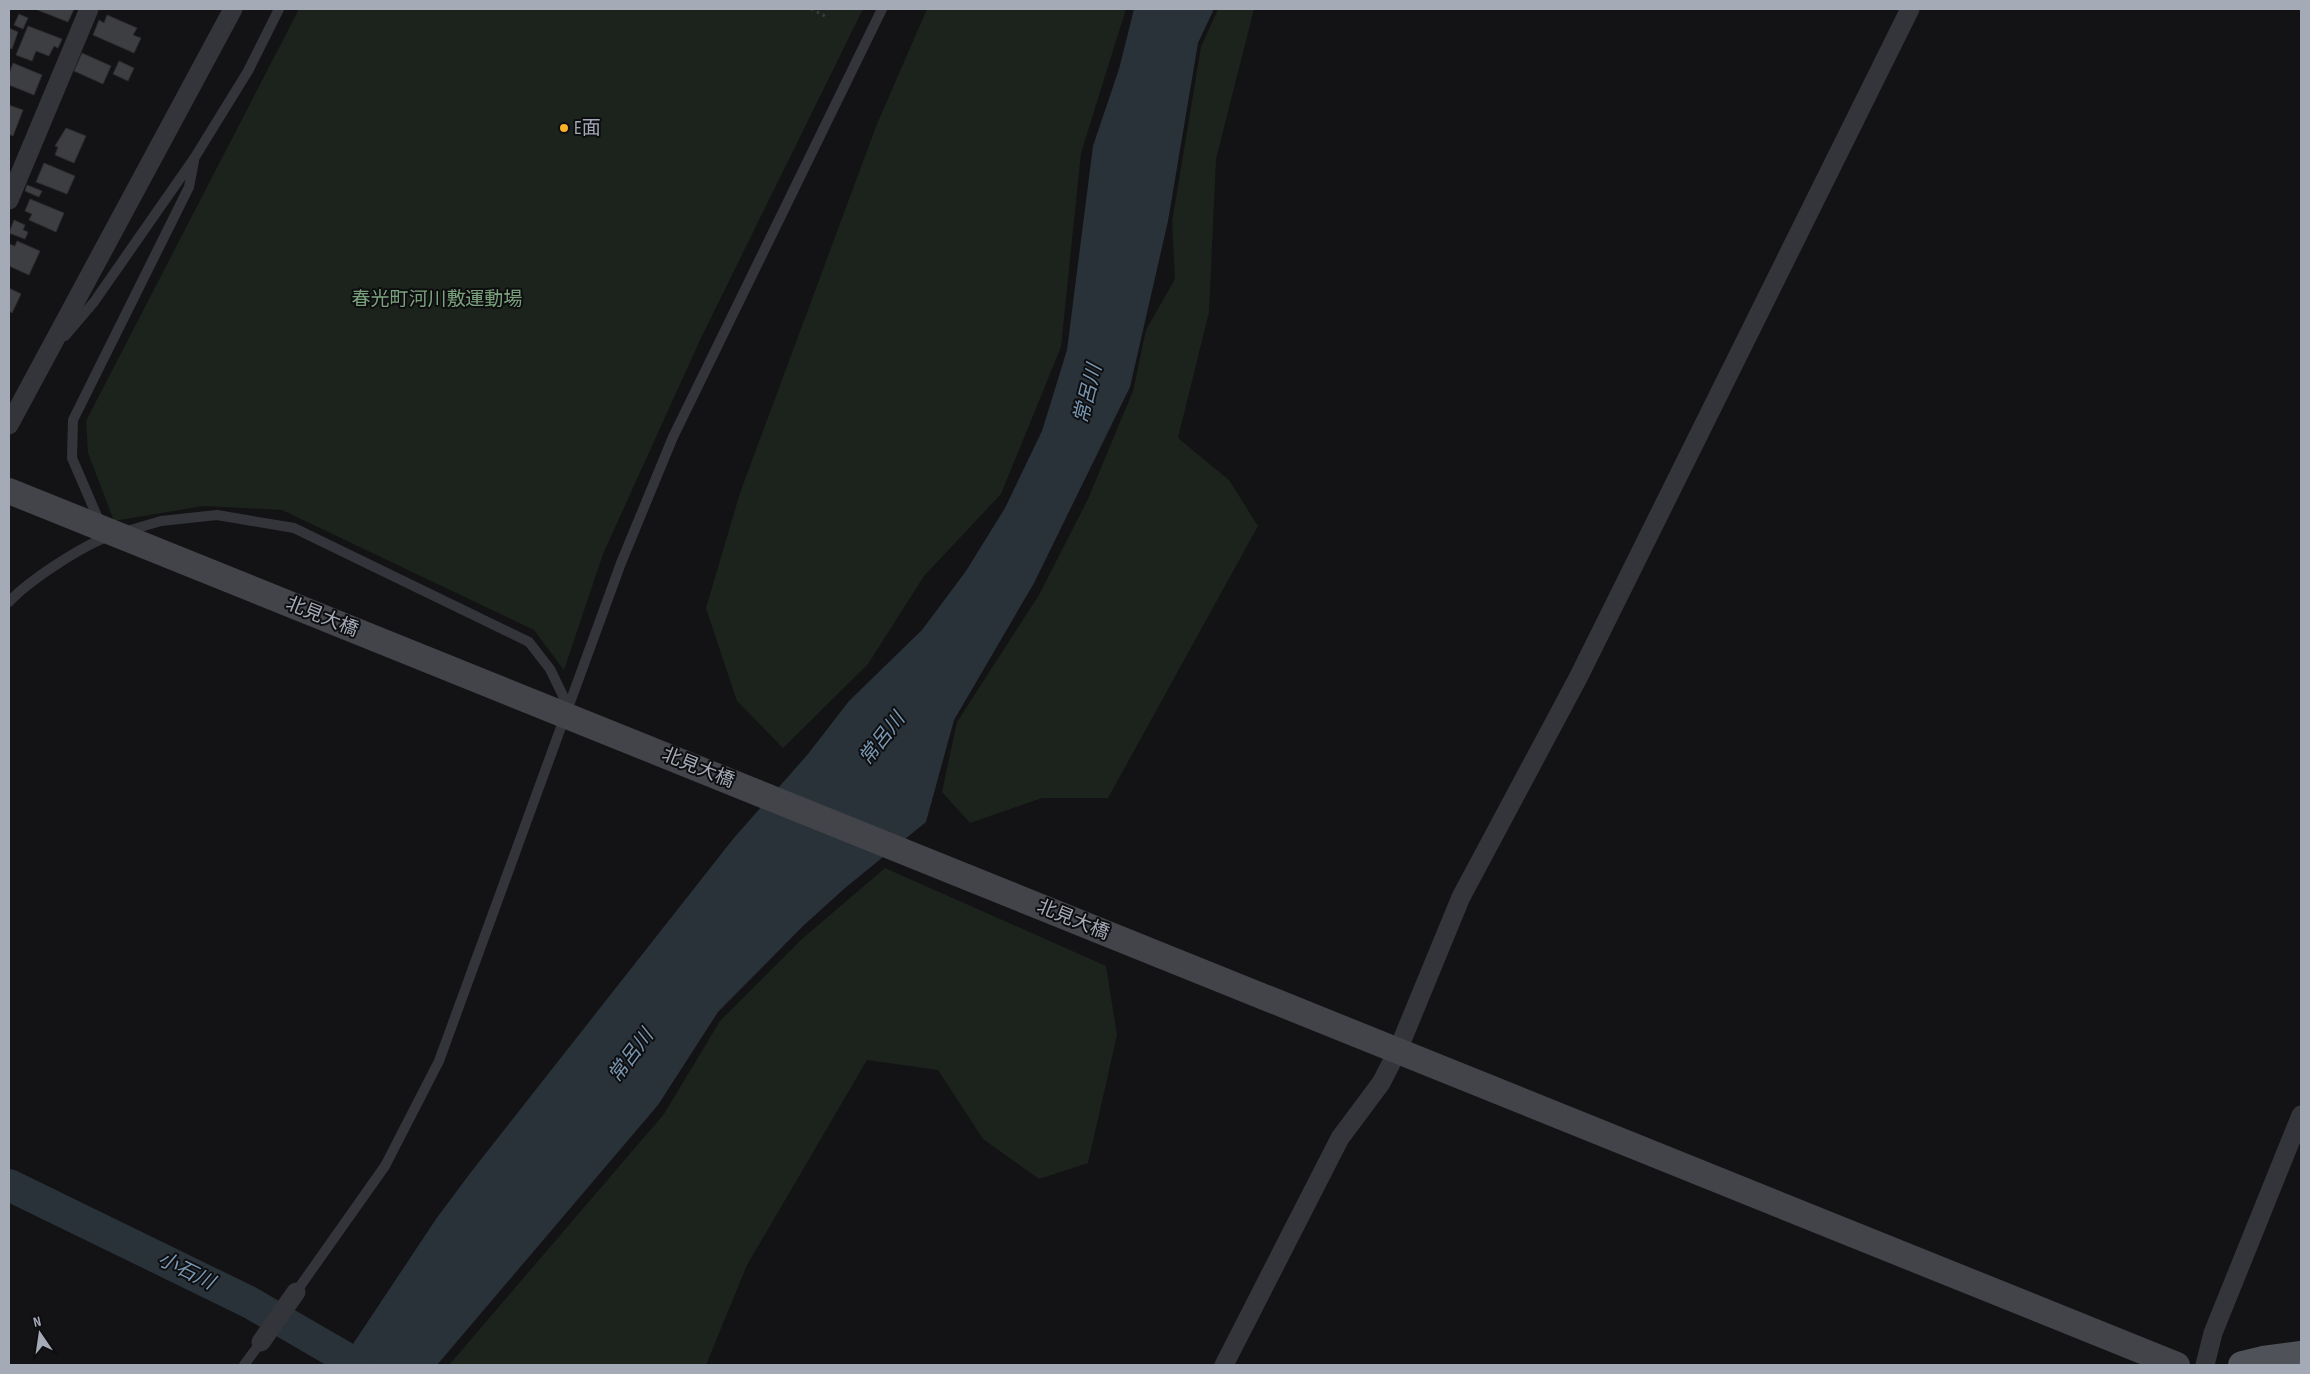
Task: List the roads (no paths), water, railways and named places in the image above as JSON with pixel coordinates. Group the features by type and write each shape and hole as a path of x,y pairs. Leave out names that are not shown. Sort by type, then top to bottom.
{"main road":[{"path":"2242,1365 2301,1355"}],"street":[{"path":"9,200 89,9"},
{"path":"9,425 233,9"},
{"path":"1224,1365 1340,1138 1381,1083 1392,1048 1461,897 1578,678 1910,9"},
{"name":"北見大橋","path":"9,491 2177,1365"},
{"path":"2205,1365 2213,1333 2301,1115"},
{"path":"261,1342 296,1292"}],"lane":[{"path":"43,361 94,302 195,157 248,72 280,9"},
{"path":"296,1292 385,1166 438,1061 621,563 673,437 882,9"},
{"path":"107,537 72,458 72,420 189,187 195,157"},
{"path":"9,602 52,567 107,537 161,521 217,515 294,528 529,642 550,669 568,706"},
{"path":"244,1365 261,1342"}],"water":[{"name":"常呂川","path":"1134,9 1214,9 1198,43 1168,221 1130,387 1034,583 954,720 926,822 845,888 803,926 718,1012 658,1105 437,1365 339,1365 436,1219 471,1172 733,839 808,754 849,701 922,630 966,571 1005,508 1042,431 1067,350 1093,146 1119,69"}],"waterway":[{"name":"小石川","path":"9,1185 249,1302 358,1365"}],"place":[{"name":"E面","path":"564,128"}],"park label":[{"name":"春光町河川敷運動場","path":"437,299"}]}
